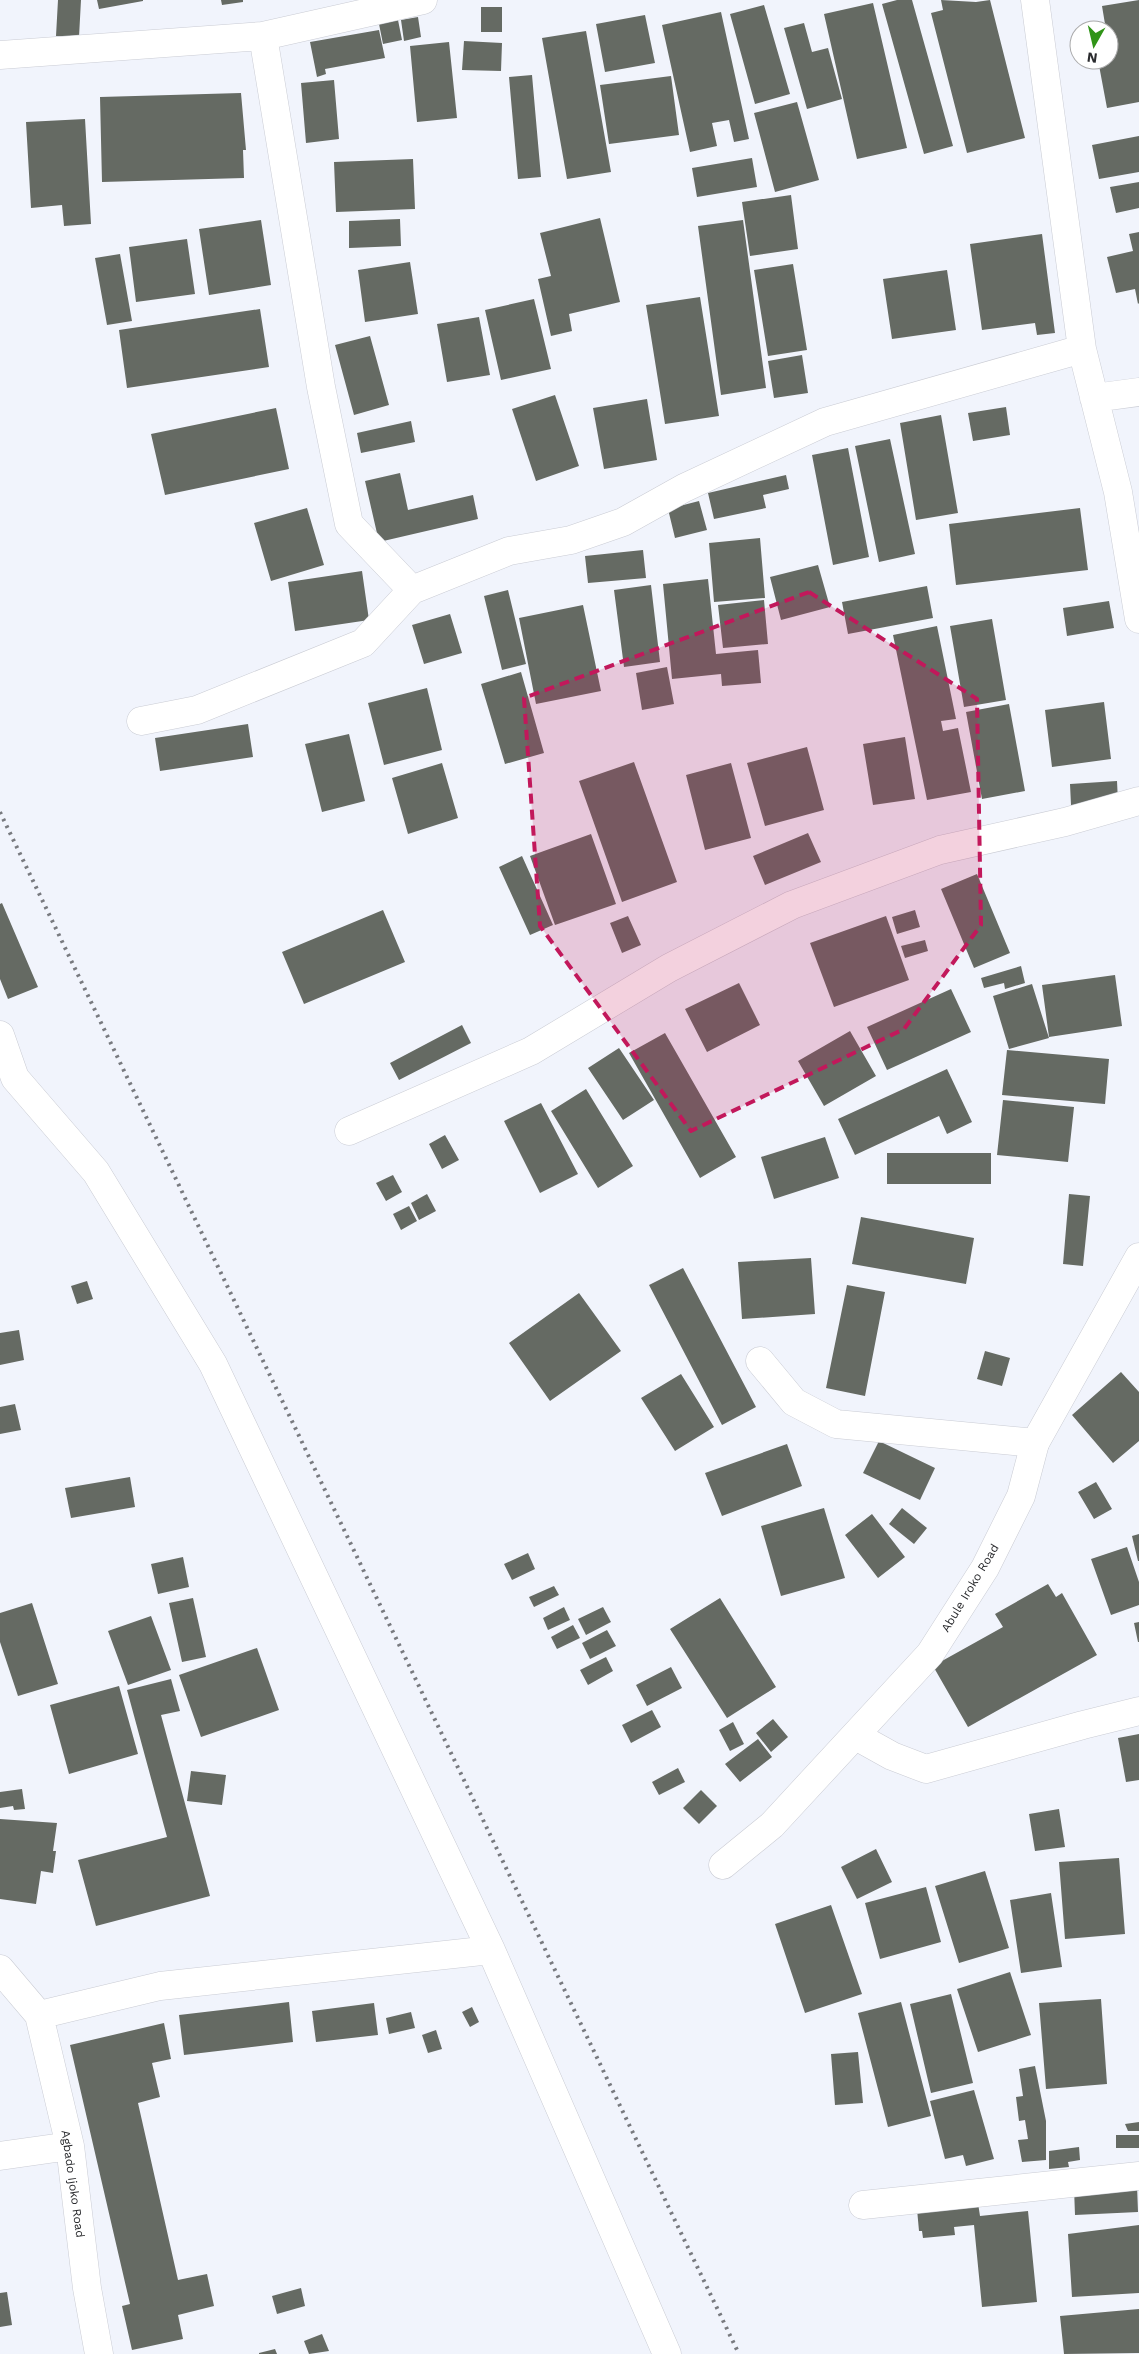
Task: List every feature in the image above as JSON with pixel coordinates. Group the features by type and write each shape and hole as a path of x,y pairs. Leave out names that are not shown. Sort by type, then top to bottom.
{"street":[{"path":"0,55 263,36 423,0"},
{"path":"1035,0 1082,349 1118,492 1139,619"},
{"path":"263,36 320,387 349,524 412,590"},
{"path":"141,721 197,710 363,643 412,590 509,551 571,540 623,522 684,488 825,422 1082,349"},
{"path":"1094,398 1139,392"},
{"path":"349,1131 531,1051 669,968 792,905 940,850 1065,822 1139,801"},
{"path":"0,1035 15,1078 96,1172 214,1364 491,1950 667,2354"},
{"name":"Abule Iroko Road","path":"723,1865 772,1824 856,1736 930,1654 985,1568 1021,1496 1035,1443 1139,1257"},
{"path":"760,1361 794,1402 836,1424 1035,1443"},
{"path":"856,1736 892,1756 926,1769 1083,1724 1139,1711"},
{"path":"39,2015 160,1986 491,1950"},
{"name":"Agbado Ijoko Road","path":"0,1969 39,2015 70,2146 87,2288 99,2354"},
{"path":"0,2156 70,2146"},
{"path":"863,2205 1139,2176"}],"highlighted area":[{"path":"809,592 977,699 981,925 904,1029 691,1131 540,926 524,698"}],"building":[{"path":"58,0 81,0 79,37 56,36"},
{"path":"97,0 143,0 143,1 99,9"},
{"path":"221,0 243,0 243,2 222,5"},
{"path":"897,0 912,0 953,146 924,154 882,4"},
{"path":"941,0 976,2 990,0 1025,138 967,153 931,13 943,10"},
{"path":"1139,0 1139,102 1107,108 1100,70 1119,70 1119,20 1104,20 1102,6"},
{"path":"873,3 907,148 857,159 824,14"},
{"path":"764,5 790,94 755,104 730,14"},
{"path":"481,7 502,7 502,32 481,32"},
{"path":"721,12 749,139 734,142 729,120 712,123 717,146 690,152 662,25"},
{"path":"645,15 655,63 605,72 596,24"},
{"path":"418,17 421,37 404,41 401,20"},
{"path":"398,20 402,40 383,44 379,24"},
{"path":"804,23 812,52 828,48 842,99 807,109 784,28"},
{"path":"379,30 385,58 325,69 326,74 317,77 310,42"},
{"path":"586,31 611,172 567,179 542,38"},
{"path":"464,41 502,43 501,71 462,70"},
{"path":"449,42 457,118 417,122 410,46"},
{"path":"532,75 541,177 518,179 509,77"},
{"path":"671,76 679,135 609,144 600,85"},
{"path":"334,80 339,139 306,143 301,83"},
{"path":"241,93 246,150 243,150 244,178 102,182 100,97"},
{"path":"797,102 819,180 775,192 754,113"},
{"path":"85,119 91,224 64,226 62,205 31,208 26,122"},
{"path":"1139,136 1139,172 1099,179 1092,145"},
{"path":"752,158 757,187 697,197 692,168"},
{"path":"413,159 415,209 336,212 334,162"},
{"path":"1139,182 1139,208 1116,213 1110,187"},
{"path":"791,195 798,249 750,256 742,202"},
{"path":"600,218 620,302 569,314 572,331 551,336 538,279 551,276 540,233"},
{"path":"400,219 401,246 349,248 349,221"},
{"path":"261,220 271,285 209,295 199,229"},
{"path":"743,220 766,388 721,395 698,226"},
{"path":"1139,232 1138,304 1135,289 1116,293 1107,257 1133,251 1129,234"},
{"path":"1042,234 1055,333 1037,335 1035,323 982,330 970,244"},
{"path":"187,239 195,294 136,302 129,247"},
{"path":"120,254 132,321 107,325 95,258"},
{"path":"410,262 418,314 365,322 358,270"},
{"path":"793,264 807,350 768,356 754,270"},
{"path":"947,270 956,330 892,339 883,279"},
{"path":"700,297 719,416 665,424 646,305"},
{"path":"534,299 551,369 501,380 485,310"},
{"path":"260,309 269,367 127,388 119,330"},
{"path":"479,317 490,375 447,382 437,324"},
{"path":"370,336 389,405 354,415 335,345"},
{"path":"802,355 808,393 774,398 768,361"},
{"path":"555,395 579,466 536,481 512,409"},
{"path":"647,399 657,460 604,469 593,408"},
{"path":"1006,407 1010,435 973,441 968,413"},
{"path":"276,408 289,469 165,495 151,434"},
{"path":"941,415 958,513 916,520 900,423"},
{"path":"411,421 415,442 361,453 357,433"},
{"path":"890,439 915,554 879,562 855,446"},
{"path":"848,448 869,557 833,565 812,455"},
{"path":"400,473 408,510 473,495 478,519 379,542 365,481"},
{"path":"786,475 789,489 763,495 766,508 714,519 708,493"},
{"path":"699,501 707,530 675,538 668,509"},
{"path":"307,508 324,565 271,581 254,523"},
{"path":"1080,508 1088,570 956,585 949,524"},
{"path":"760,538 765,598 714,602 709,543"},
{"path":"643,550 646,578 588,583 585,556"},
{"path":"818,565 830,607 781,620 770,577"},
{"path":"362,571 369,620 295,631 288,582"},
{"path":"708,579 716,654 758,650 761,683 722,686 721,674 672,679 663,584"},
{"path":"651,585 660,662 624,667 614,590"},
{"path":"927,586 933,618 848,634 842,602"},
{"path":"508,590 526,664 502,670 484,596"},
{"path":"764,600 768,644 723,648 718,605"},
{"path":"1109,601 1114,628 1067,636 1063,608"},
{"path":"583,605 601,691 536,704 519,618"},
{"path":"450,614 462,653 424,664 412,625"},
{"path":"992,619 1006,700 964,707 950,626"},
{"path":"937,626 956,719 941,721 943,731 958,728 971,792 927,800 893,635"},
{"path":"667,667 674,704 642,710 636,673"},
{"path":"521,672 544,753 505,764 481,684"},
{"path":"427,688 442,750 384,765 368,703"},
{"path":"1104,702 1111,759 1052,767 1045,710"},
{"path":"1009,704 1025,791 982,799 966,712"},
{"path":"248,724 253,757 160,771 155,738"},
{"path":"349,734 365,801 322,812 305,744"},
{"path":"905,737 915,799 873,805 863,744"},
{"path":"807,747 824,810 765,826 747,763"},
{"path":"634,762 677,882 622,902 579,781"},
{"path":"442,763 458,818 408,834 392,778"},
{"path":"731,763 751,838 705,850 686,775"},
{"path":"1117,781 1118,802 1071,805 1070,784"},
{"path":"808,833 821,862 765,885 753,856"},
{"path":"591,834 616,904 555,925 530,856"},
{"path":"522,856 553,925 530,935 499,867"},
{"path":"977,874 1010,953 974,968 941,889"},
{"path":"2,903 38,987 8,999 0,979 0,904"},
{"path":"383,910 405,962 304,1004 282,952"},
{"path":"915,910 920,927 897,934 892,917"},
{"path":"628,916 641,945 622,953 610,923"},
{"path":"886,916 909,980 834,1007 810,943"},
{"path":"925,940 928,951 905,958 901,946"},
{"path":"1021,966 1025,983 1005,989 1004,983 984,988 981,978"},
{"path":"1115,975 1122,1026 1049,1037 1042,985"},
{"path":"739,983 760,1025 707,1052 685,1009"},
{"path":"1032,984 1049,1038 1009,1049 993,996"},
{"path":"951,989 971,1032 887,1070 867,1027"},
{"path":"462,1025 471,1043 399,1080 390,1063"},
{"path":"850,1031 876,1076 824,1106 798,1061"},
{"path":"665,1033 736,1157 700,1178 629,1053"},
{"path":"619,1048 654,1100 623,1120 588,1068"},
{"path":"1007,1050 1109,1059 1105,1104 1002,1095"},
{"path":"947,1069 972,1122 947,1134 939,1116 855,1155 838,1119"},
{"path":"586,1089 633,1166 598,1188 551,1111"},
{"path":"1003,1100 1074,1107 1068,1162 997,1155"},
{"path":"541,1103 578,1174 540,1193 504,1121"},
{"path":"445,1135 459,1160 442,1169 429,1144"},
{"path":"825,1137 839,1178 774,1199 761,1157"},
{"path":"887,1153 991,1153 991,1184 887,1184"},
{"path":"393,1175 402,1192 386,1201 376,1183"},
{"path":"427,1194 436,1211 419,1220 411,1203"},
{"path":"1069,1194 1090,1196 1083,1266 1063,1264"},
{"path":"409,1206 417,1221 401,1230 393,1214"},
{"path":"861,1217 974,1238 966,1284 852,1264"},
{"path":"811,1258 815,1314 742,1319 738,1262"},
{"path":"683,1268 756,1407 722,1425 649,1285"},
{"path":"87,1281 93,1299 77,1304 71,1286"},
{"path":"847,1285 885,1292 865,1396 826,1388"},
{"path":"579,1293 621,1351 550,1401 509,1343"},
{"path":"19,1330 24,1360 0,1365 0,1333"},
{"path":"985,1351 1010,1358 1002,1386 977,1379"},
{"path":"1121,1372 1139,1392 1139,1441 1113,1463 1072,1415"},
{"path":"681,1374 714,1427 675,1451 641,1398"},
{"path":"15,1404 21,1430 0,1434 0,1407"},
{"path":"879,1441 935,1468 920,1500 863,1473"},
{"path":"787,1444 802,1486 722,1516 705,1473"},
{"path":"130,1477 135,1507 71,1518 65,1488"},
{"path":"1096,1482 1112,1509 1094,1519 1078,1492"},
{"path":"824,1508 845,1578 781,1596 761,1526"},
{"path":"902,1508 927,1528 914,1544 889,1524"},
{"path":"872,1514 905,1557 878,1578 845,1535"},
{"path":"1139,1534 1139,1561 1138,1561 1132,1536"},
{"path":"1127,1547 1139,1582 1139,1605 1111,1615 1091,1559"},
{"path":"528,1553 535,1569 512,1580 504,1564"},
{"path":"183,1557 189,1587 158,1594 151,1564"},
{"path":"1048,1584 1056,1597 1062,1593 1097,1655 968,1727 933,1666 1003,1627 995,1614"},
{"path":"554,1586 559,1595 534,1607 529,1597"},
{"path":"193,1598 206,1657 182,1662 169,1603"},
{"path":"720,1598 776,1687 727,1718 670,1629"},
{"path":"32,1603 58,1684 18,1696 0,1642 0,1613"},
{"path":"564,1607 570,1620 548,1630 543,1618"},
{"path":"603,1607 611,1622 586,1635 578,1619"},
{"path":"151,1616 171,1670 128,1685 108,1631"},
{"path":"1139,1622 1139,1642 1138,1642 1134,1623"},
{"path":"573,1625 580,1638 557,1649 551,1637"},
{"path":"607,1630 616,1646 590,1659 582,1643"},
{"path":"257,1648 279,1710 201,1737 179,1675"},
{"path":"606,1657 613,1671 588,1685 580,1670"},
{"path":"671,1667 682,1688 647,1706 636,1685"},
{"path":"171,1679 180,1711 161,1715 210,1896 96,1926 78,1860 167,1837 127,1690"},
{"path":"119,1686 138,1754 69,1774 50,1705"},
{"path":"652,1710 661,1727 631,1743 622,1725"},
{"path":"773,1719 788,1737 771,1752 756,1733"},
{"path":"733,1722 744,1744 730,1751 719,1730"},
{"path":"1139,1734 1139,1780 1126,1782 1118,1738"},
{"path":"758,1739 772,1757 740,1782 725,1764"},
{"path":"678,1768 685,1782 659,1795 652,1782"},
{"path":"191,1771 226,1775 222,1805 187,1801"},
{"path":"22,1789 25,1809 14,1810 13,1806 0,1808 0,1792"},
{"path":"701,1790 717,1806 699,1824 683,1808"},
{"path":"1059,1809 1065,1847 1035,1851 1029,1814"},
{"path":"0,1819 57,1823 53,1851 56,1851 53,1873 41,1871 36,1904 0,1899"},
{"path":"876,1849 892,1882 857,1899 841,1867"},
{"path":"1119,1858 1125,1934 1065,1939 1059,1862"},
{"path":"985,1871 1009,1948 959,1963 935,1886"},
{"path":"926,1887 941,1942 880,1959 865,1903"},
{"path":"1051,1893 1062,1967 1021,1973 1010,1900"},
{"path":"831,1905 862,1994 805,2013 775,1924"},
{"path":"1010,1972 1031,2035 978,2052 957,1989"},
{"path":"951,1994 973,2083 931,2093 910,2004"},
{"path":"1101,1999 1107,2084 1046,2089 1039,2003"},
{"path":"289,2002 293,2042 184,2055 179,2015"},
{"path":"901,2002 931,2116 888,2127 858,2013"},
{"path":"374,2003 378,2035 316,2042 312,2011"},
{"path":"472,2007 479,2022 470,2027 462,2012"},
{"path":"411,2012 415,2028 389,2034 386,2018"},
{"path":"164,2023 171,2059 152,2063 160,2097 138,2103 178,2280 207,2274 214,2306 178,2315 183,2339 132,2350 122,2306 130,2304 70,2045"},
{"path":"436,2030 442,2049 428,2053 422,2035"},
{"path":"858,2052 863,2103 835,2105 831,2054"},
{"path":"1035,2066 1046,2121 1046,2160 1022,2162 1018,2140 1028,2139 1025,2120 1019,2121 1016,2097 1023,2096 1019,2069"},
{"path":"974,2090 994,2159 966,2166 963,2155 945,2159 930,2101"},
{"path":"1139,2122 1139,2131 1128,2131 1125,2124"},
{"path":"1116,2135 1139,2135 1139,2148 1116,2148"},
{"path":"1079,2147 1080,2160 1068,2162 1069,2167 1049,2169 1049,2151"},
{"path":"1137,2185 1138,2212 1075,2215 1074,2188"},
{"path":"978,2203 980,2216 1028,2211 1037,2302 982,2307 974,2225 954,2227 955,2235 923,2238 922,2231 919,2231 917,2209"},
{"path":"1139,2225 1139,2293 1072,2297 1068,2234"},
{"path":"301,2288 305,2306 277,2314 272,2296"},
{"path":"7,2292 12,2325 0,2327 0,2293"},
{"path":"1139,2309 1139,2353 1064,2354 1060,2316"},
{"path":"322,2334 329,2351 309,2354 304,2341"},
{"path":"275,2349 277,2354 259,2354 259,2353"}],"railway":[{"path":"0,812 739,2354"}]}
